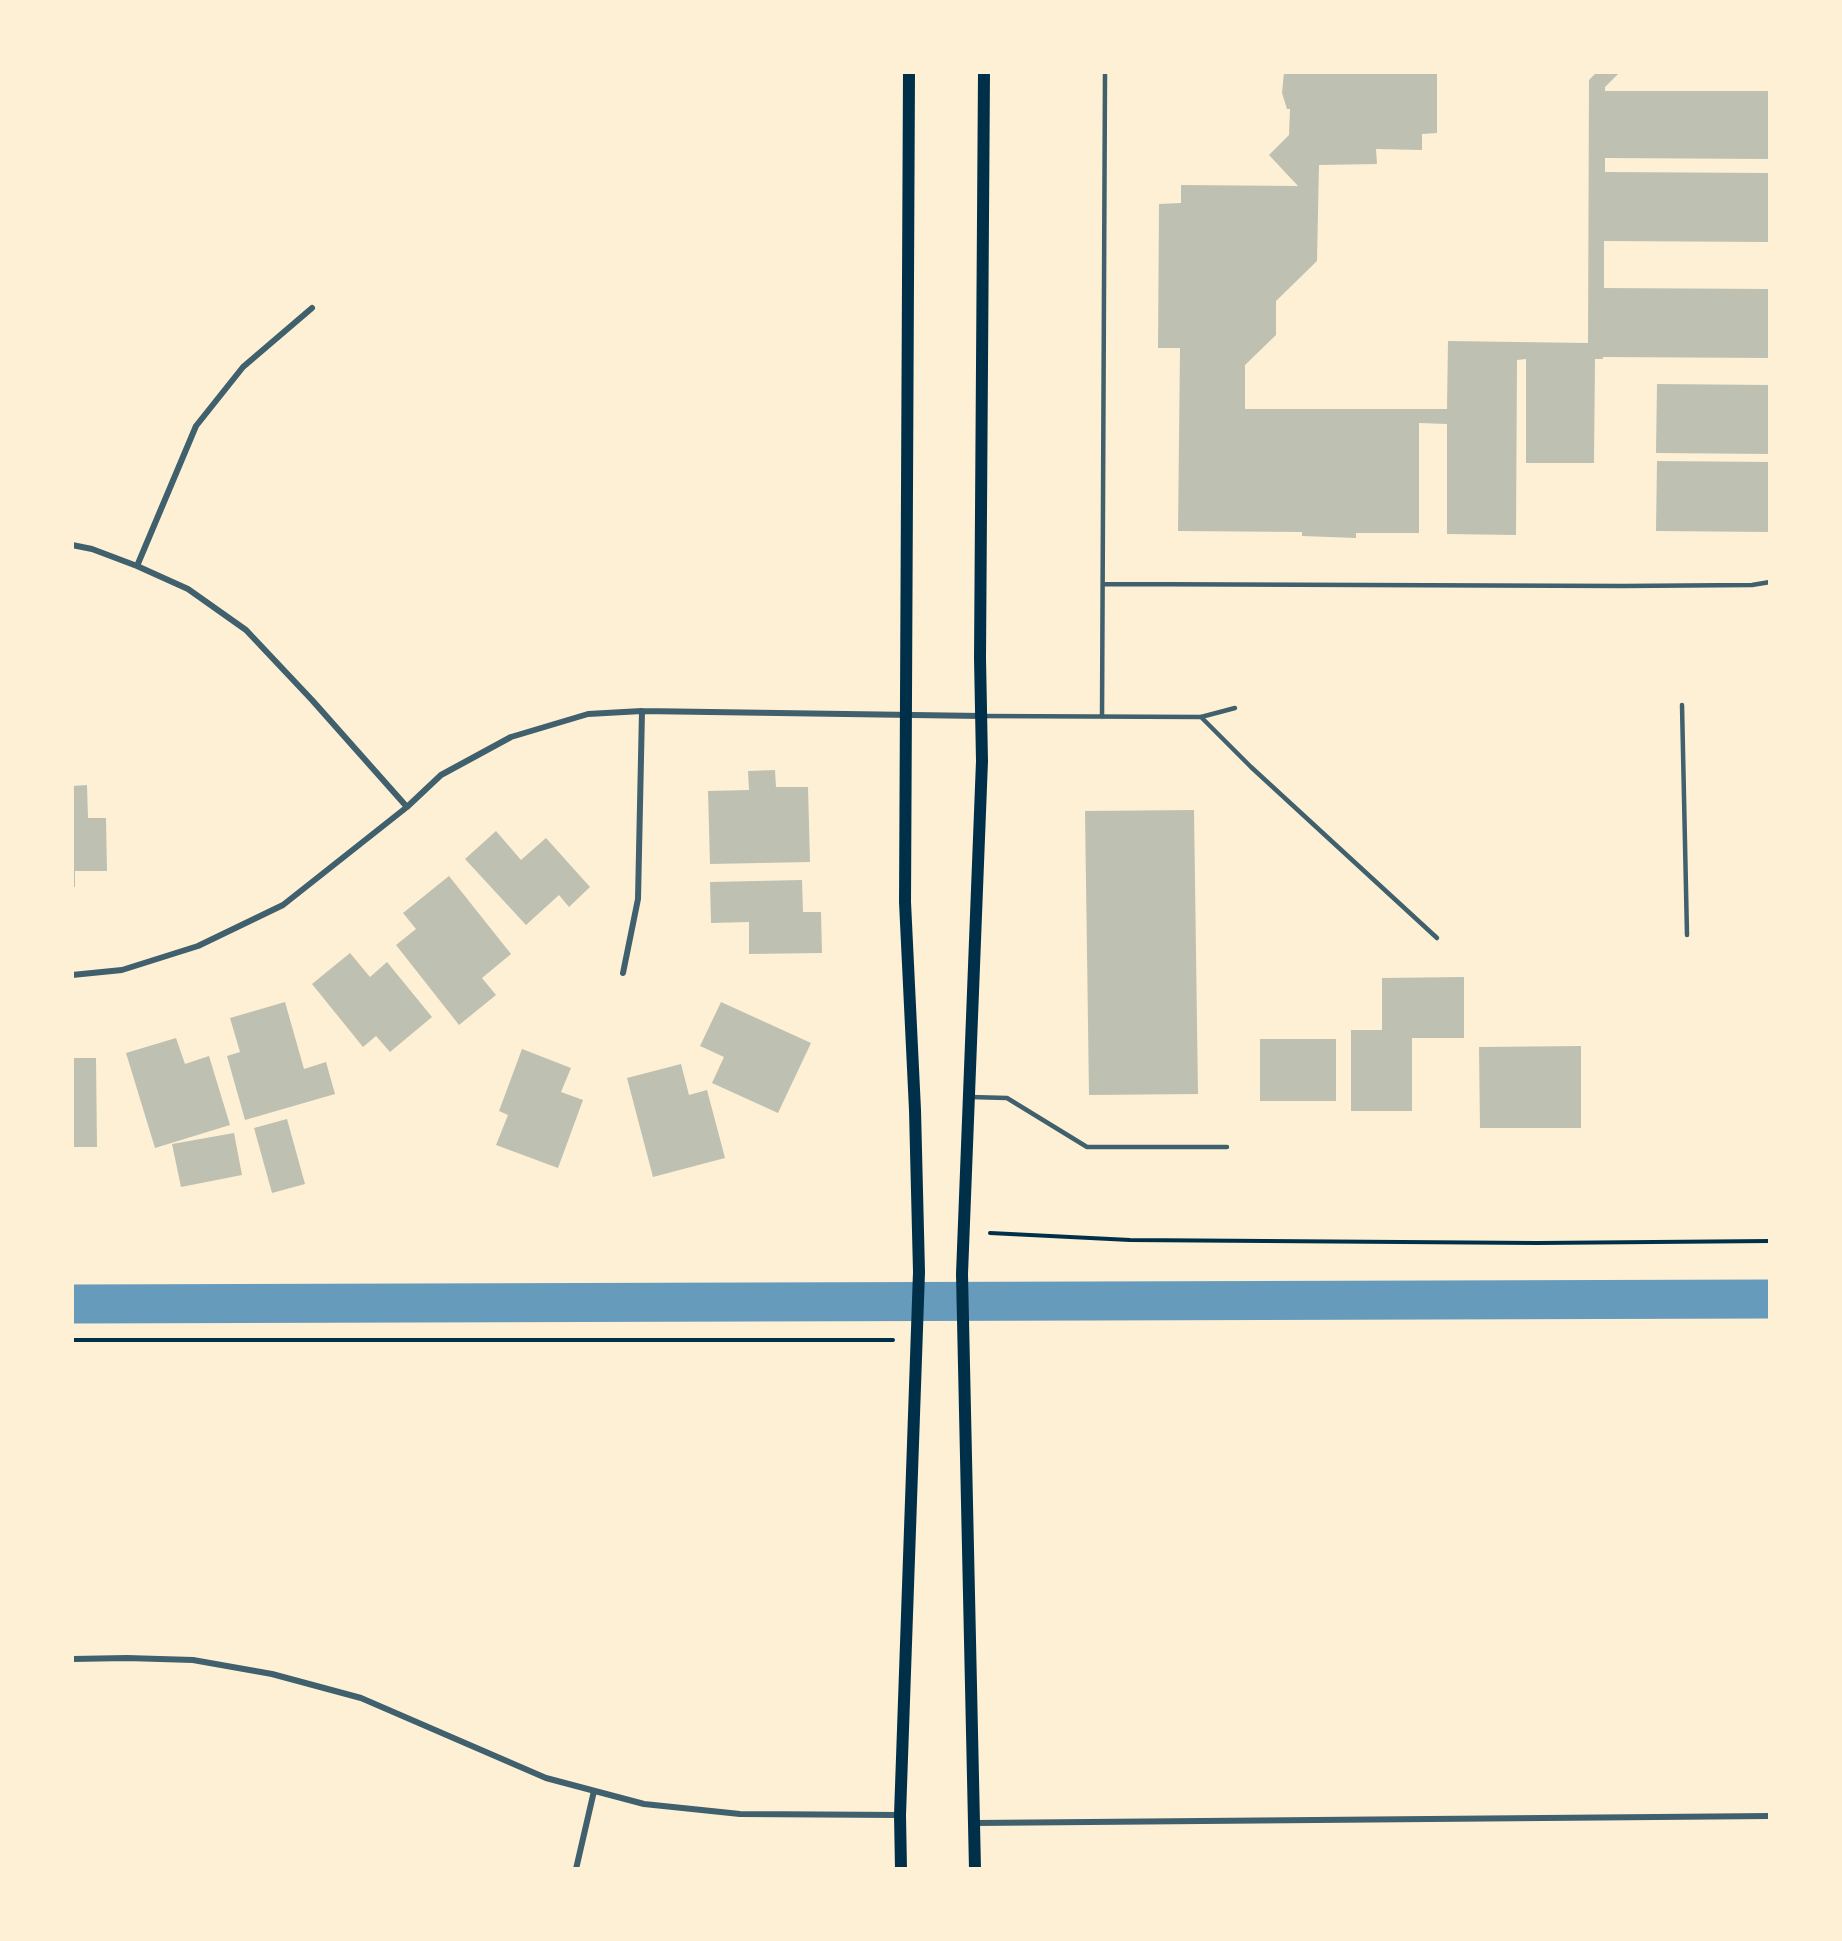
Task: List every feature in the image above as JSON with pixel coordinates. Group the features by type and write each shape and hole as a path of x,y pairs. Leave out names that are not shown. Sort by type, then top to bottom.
{"main road":[{"path":"901,1869 900,1815 919,1272 915,1110 905,902 909,72"},
{"path":"975,1869 962,1274 982,761 980,658 984,72"}],"street":[{"path":"137,566 196,426 243,367 312,308"},
{"path":"72,545 92,549 137,566 188,589 246,630 407,807"},
{"path":"623,973 638,899 642,711"},
{"path":"72,975 122,970 198,946 283,905 407,807 441,775 511,737 588,714 642,711 981,716"},
{"path":"72,1659 193,1660 272,1674 361,1698 546,1778 644,1804 740,1815 900,1815"},
{"path":"576,1869 594,1791"},
{"path":"975,1822 1770,1816"}],"lane":[{"path":"1102,717 1105,72"},
{"path":"1103,584 1634,586 1752,585 1770,582"},
{"path":"1682,705 1687,935"},
{"path":"981,716 1201,717 1235,708"},
{"path":"1201,717 1251,767 1437,938"},
{"path":"968,1097 1006,1098 1087,1147 1227,1147"}],"path":[{"path":"990,1233 1142,1240 1537,1243 1770,1241"},
{"path":"72,1340 894,1340"}],"building":[{"path":"1284,72 1437,72 1437,133 1422,134 1422,150 1376,149 1377,164 1319,165 1317,261 1276,301 1276,335 1245,365 1245,409 1447,409 1448,341 1588,343 1589,80 1597,72 1620,72 1605,87 1605,91 1770,91 1770,159 1605,158 1605,172 1770,173 1770,242 1604,241 1604,288 1770,289 1770,358 1603,357 1603,359 1595,359 1594,463 1526,463 1526,359 1517,360 1516,535 1447,534 1447,424 1419,423 1419,533 1356,533 1356,538 1302,536 1302,532 1178,531 1180,348 1158,348 1159,204 1181,203 1181,185 1298,186 1269,155 1289,135 1290,109 1287,109 1282,93"},
{"path":"1657,384 1770,385 1770,454 1656,453"},
{"path":"1657,461 1770,462 1770,532 1656,531"},
{"path":"775,770 776,787 808,787 810,862 710,864 708,791 749,790 748,771"},
{"path":"87,785 88,818 106,818 107,871 75,871 75,887 72,887 72,786"},
{"path":"1194,810 1198,1094 1089,1095 1085,811"},
{"path":"496,831 521,860 546,838 590,887 569,907 559,895 526,925 465,859"},
{"path":"449,876 511,954 482,978 496,995 459,1025 396,945 416,929 403,913"},
{"path":"802,880 803,912 821,912 822,953 749,954 749,922 711,923 710,882"},
{"path":"350,953 370,977 387,962 432,1017 390,1052 376,1036 363,1047 312,984"},
{"path":"1464,977 1464,1038 1412,1038 1412,1111 1351,1111 1351,1030 1382,1030 1382,978"},
{"path":"285,1002 304,1069 326,1062 335,1094 245,1120 227,1056 240,1052 230,1018"},
{"path":"721,1002 811,1043 778,1113 712,1083 724,1057 700,1046"},
{"path":"176,1038 185,1064 209,1056 230,1125 155,1148 126,1053"},
{"path":"1260,1039 1336,1039 1336,1101 1260,1101"},
{"path":"1581,1046 1581,1128 1480,1128 1479,1047"},
{"path":"522,1049 571,1068 561,1092 583,1100 558,1168 496,1145 508,1115 499,1111"},
{"path":"72,1058 96,1058 97,1147 72,1147"},
{"path":"681,1064 689,1095 707,1090 725,1158 653,1177 627,1078"},
{"path":"287,1119 305,1184 272,1193 254,1128"},
{"path":"234,1133 242,1175 181,1187 172,1144"}],"waterway":[{"path":"72,1304 1770,1299"}]}
